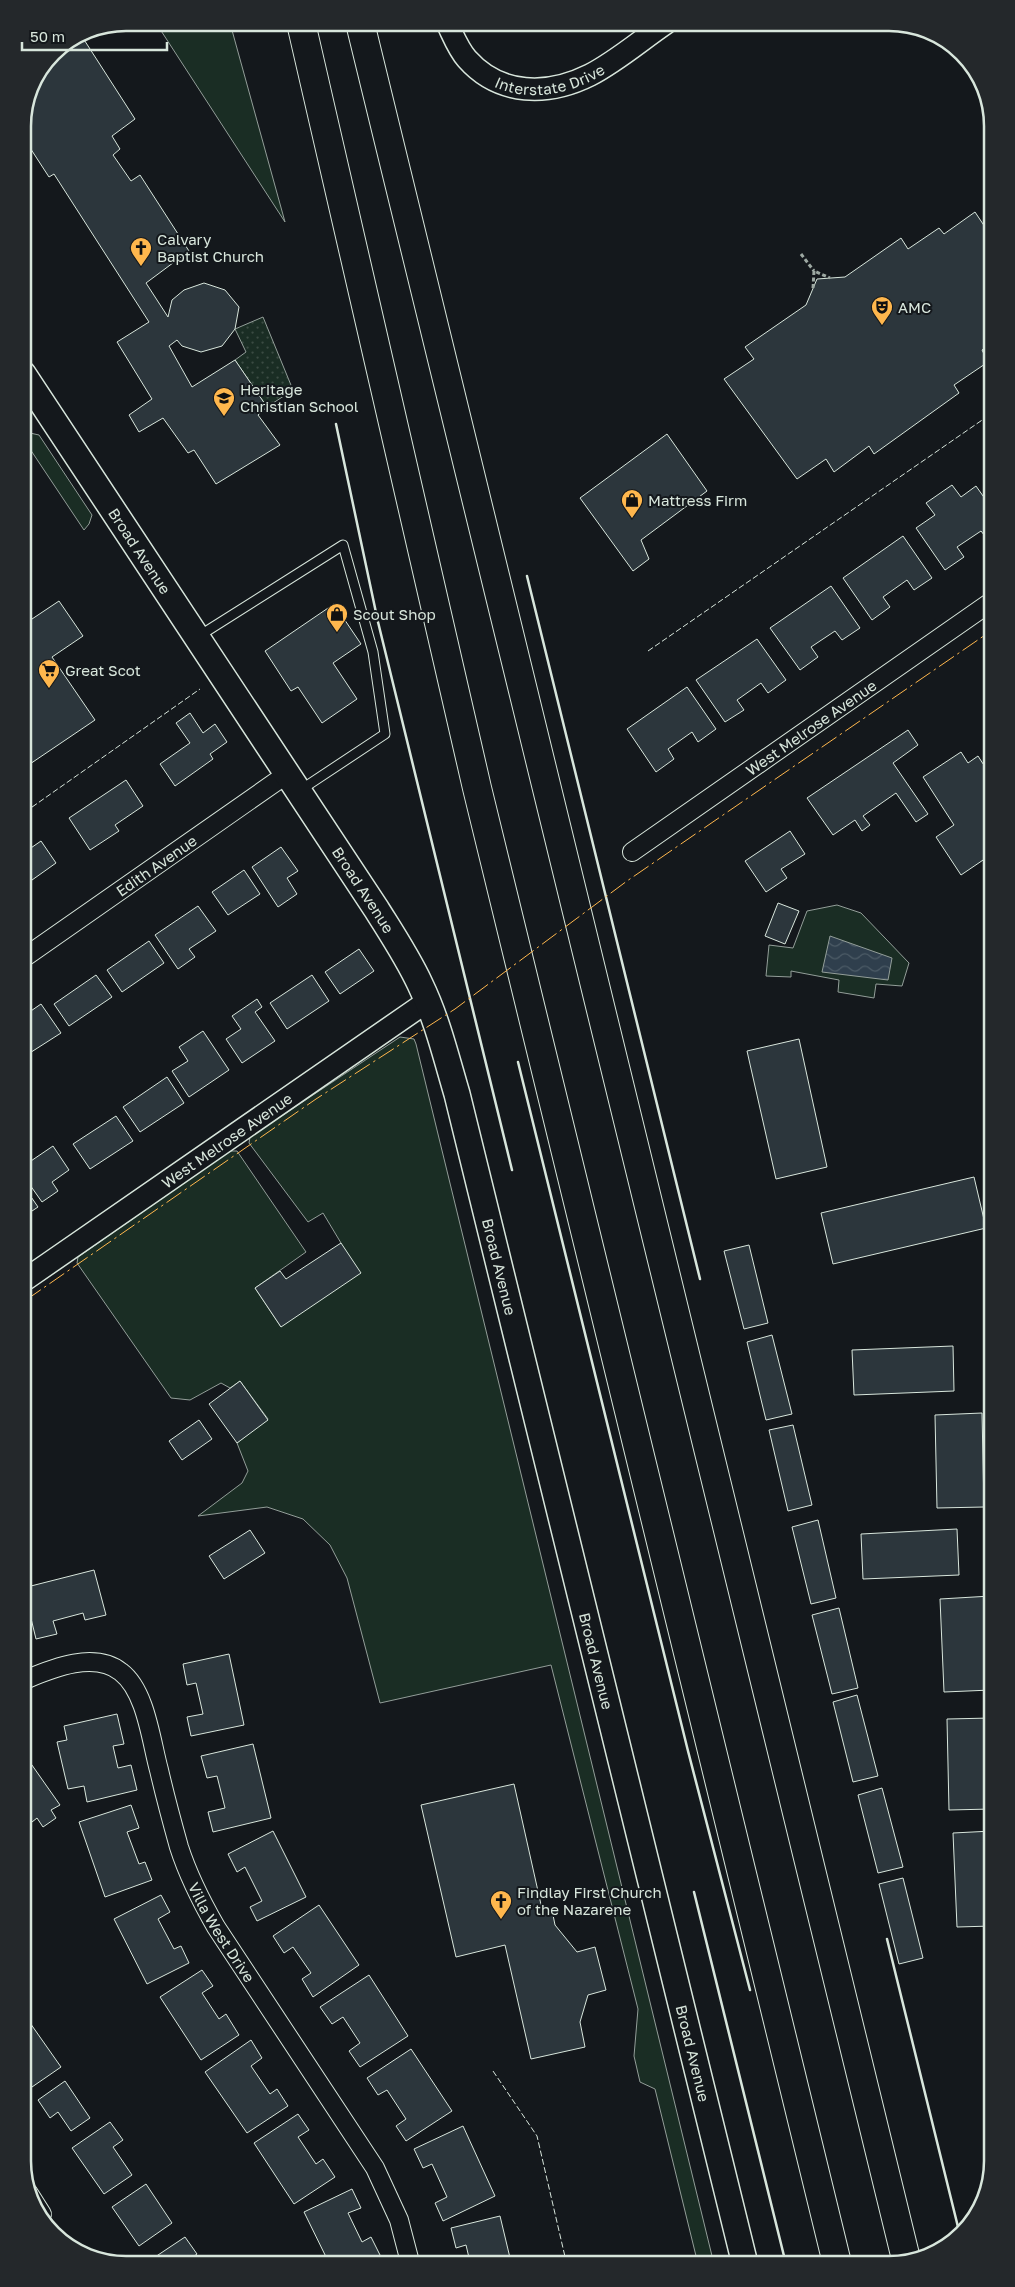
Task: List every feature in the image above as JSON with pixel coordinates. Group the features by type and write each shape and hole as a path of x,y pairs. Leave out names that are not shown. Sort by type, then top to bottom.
{"highway":[{"path":"303,31 477,788 835,2256"},
{"path":"362,31 905,2254"}],"main road":[{"name":"Broad Avenue","path":"31,386 377,910 408,959 428,1001 441,1038 456,1094 743,2256"}],"street":[{"name":"Interstate Drive","path":"451,31 458,46 477,69 503,84 532,91 562,87 590,75 654,31"},
{"name":"West Melrose Avenue","path":"632,852 984,607"},
{"name":"Edith Avenue","path":"31,954 293,782"},
{"name":"West Melrose Avenue","path":"31,1276 428,1001"},
{"name":"Villa West Drive","path":"31,1678 66,1666 94,1663 108,1665 121,1672 131,1682 143,1708 180,1848 201,1902 374,2168 399,2220 408,2256"}],"lane":[{"path":"197,638 343,545 373,652 385,734 293,782"}],"path":[{"path":"801,254 814,271 830,278"},
{"path":"813,288 814,271"}],"green space":[{"path":"161,31 232,31 285,222"},
{"path":"263,317 293,390 267,407 235,360 246,352 235,329"},
{"path":"31,433 39,435 92,515 89,524 84,530 31,450"},
{"path":"837,905 861,913 909,963 902,986 876,984 874,998 838,992 839,980 791,971 791,977 766,976 769,945 793,948 807,911"},
{"path":"400,1037 414,1039 712,2256 696,2256 655,2089 640,2082 634,2056 638,2009 551,1665 380,1703 347,1578 330,1545 303,1519 267,1507 198,1516 242,1483 248,1471 237,1443 268,1419 240,1381 230,1388 221,1383 190,1400 171,1398 77,1263 78,1257 230,1151 237,1151 306,1252 255,1288 281,1327 341,1243 323,1213 308,1222 249,1143 250,1137"}],"water":[{"path":"830,936 892,958 888,980 822,972"}],"building":[{"name":"Calvary Baptist Church","path":"85,41 135,119 112,136 120,149 113,155 131,181 140,175 189,251 146,283 168,317 172,300 184,290 204,283 225,290 239,307 235,329 222,346 201,352 182,346 177,340 169,346 192,387 235,360 267,407 258,415 280,445 216,484 194,450 188,453 163,418 139,432 129,415 152,399 117,342 149,322 54,174 49,177 31,149 31,120 34,102 41,84 55,64 74,47"},
{"name":"AMC","path":"975,212 984,226 984,349 982,350 984,365 954,385 959,393 874,454 869,446 834,472 826,459 797,479 724,379 754,359 745,347 806,305 817,279 845,277 901,238 908,249 939,228 944,234"},
{"name":"Mattress Firm","path":"667,434 707,491 641,540 649,559 633,571 580,498"},
{"path":"952,485 961,497 976,486 984,497 984,535 981,531 957,547 964,557 945,570 916,528 935,515 926,503"},
{"path":"903,536 932,578 914,590 907,580 883,597 890,607 872,620 843,578"},
{"path":"831,586 860,628 842,640 835,631 811,647 818,657 800,670 770,628"},
{"name":"Great Scot","path":"59,601 83,636 52,657 95,720 31,763 31,620"},
{"path":"334,604 361,644 333,663 357,699 322,723 298,687 291,691 265,651"},
{"path":"757,639 786,680 768,693 761,683 737,700 744,710 725,722 696,680"},
{"path":"687,687 716,729 698,742 692,732 668,749 674,759 656,772 627,729"},
{"path":"190,713 203,733 215,724 227,742 210,754 213,759 175,786 160,764 190,743 176,723"},
{"path":"908,730 918,745 893,763 928,814 916,822 896,793 863,816 870,825 862,831 855,820 833,835 807,798"},
{"path":"961,752 968,763 978,756 984,765 984,859 961,875 936,837 954,825 923,777"},
{"path":"126,780 143,806 115,825 119,831 90,850 69,818"},
{"path":"790,831 805,854 781,869 787,878 766,892 745,861"},
{"path":"41,841 56,863 31,881 31,848"},
{"path":"281,847 298,871 287,878 297,894 278,907 252,867"},
{"path":"244,870 260,894 228,915 212,892"},
{"path":"778,903 799,911 785,944 765,936"},
{"path":"198,906 216,931 189,949 195,957 178,969 155,935"},
{"path":"149,941 164,963 122,992 107,970"},
{"path":"359,949 374,971 340,994 325,972"},
{"path":"96,975 112,997 69,1026 54,1004"},
{"path":"312,975 329,1001 287,1029 270,1003"},
{"path":"257,999 262,1007 255,1012 275,1041 242,1063 226,1039 241,1029 232,1016"},
{"path":"41,1004 61,1033 31,1052 31,1011"},
{"path":"203,1031 229,1070 189,1097 172,1071 188,1061 179,1047"},
{"path":"799,1039 827,1167 776,1179 747,1051"},
{"path":"167,1077 184,1103 140,1132 123,1107"},
{"path":"116,1116 133,1141 90,1169 73,1144"},
{"path":"53,1146 69,1170 52,1182 58,1191 42,1202 31,1186 31,1161"},
{"path":"974,1177 984,1220 984,1228 833,1264 821,1213"},
{"path":"31,1197 38,1207 31,1212"},
{"path":"341,1243 361,1273 281,1327 255,1288 280,1271 286,1279"},
{"path":"749,1245 768,1323 744,1329 724,1251"},
{"path":"772,1335 792,1414 766,1420 747,1342"},
{"path":"953,1346 954,1391 854,1395 852,1350"},
{"path":"240,1381 268,1420 237,1443 209,1404"},
{"path":"982,1413 984,1507 937,1508 935,1415"},
{"path":"199,1420 212,1439 182,1460 169,1441"},
{"path":"793,1425 812,1505 788,1511 769,1430"},
{"path":"818,1520 836,1598 811,1604 792,1527"},
{"path":"957,1529 959,1575 863,1579 861,1534"},
{"path":"250,1530 265,1553 224,1579 209,1556"},
{"path":"94,1570 106,1615 85,1620 83,1613 53,1621 57,1634 36,1639 31,1618 31,1586"},
{"path":"984,1596 984,1690 944,1692 940,1599"},
{"path":"839,1608 858,1688 832,1694 812,1615"},
{"path":"229,1654 244,1725 191,1736 187,1717 203,1714 196,1683 187,1685 183,1664"},
{"path":"857,1695 878,1776 853,1782 833,1702"},
{"path":"117,1714 124,1744 113,1746 118,1768 131,1765 137,1790 87,1802 84,1786 68,1789 57,1742 67,1740 64,1726"},
{"path":"984,1718 984,1809 949,1810 947,1719"},
{"path":"253,1744 271,1818 213,1832 208,1812 225,1808 217,1776 207,1778 201,1756"},
{"path":"31,1764 60,1805 51,1810 56,1818 43,1827 37,1818 31,1823"},
{"name":"Findlay First Church of the Nazarene","path":"514,1784 542,1909 552,1910 555,1925 577,1952 595,1947 606,1990 588,1995 580,2022 585,2047 531,2059 505,1945 456,1957 421,1805"},
{"path":"882,1788 903,1867 878,1873 858,1795"},
{"path":"131,1805 139,1828 127,1832 139,1864 145,1862 152,1880 105,1897 79,1822"},
{"path":"273,1831 306,1897 257,1921 250,1907 262,1901 245,1867 237,1872 228,1854"},
{"path":"984,1831 984,1926 957,1927 953,1833"},
{"path":"903,1878 923,1958 899,1964 879,1884"},
{"path":"161,1895 170,1912 158,1919 174,1949 181,1946 189,1963 147,1984 114,1919"},
{"path":"319,1905 359,1965 313,1997 302,1979 311,1973 293,1947 284,1953 273,1936"},
{"path":"202,1970 213,1986 202,1993 219,2019 226,2014 239,2035 201,2060 160,1997"},
{"path":"369,1975 408,2036 360,2067 349,2051 360,2043 343,2017 332,2024 320,2007"},
{"path":"31,2024 61,2067 32,2087 31,2086"},
{"path":"251,2040 262,2058 251,2066 270,2094 277,2089 288,2106 247,2133 205,2072"},
{"path":"411,2049 452,2111 406,2141 396,2126 406,2119 387,2090 378,2095 367,2078"},
{"path":"65,2081 90,2118 71,2131 58,2112 50,2118 38,2100"},
{"path":"298,2114 309,2130 298,2137 316,2164 323,2159 335,2177 294,2204 254,2143"},
{"path":"110,2122 123,2140 113,2147 132,2175 104,2194 72,2148"},
{"path":"463,2126 495,2196 443,2221 435,2203 447,2197 432,2164 423,2168 414,2149"},
{"path":"146,2184 172,2223 139,2246 112,2207"},
{"path":"352,2189 361,2208 348,2213 362,2242 371,2237 380,2256 326,2256 304,2212"},
{"path":"500,2216 510,2256 469,2256 466,2245 456,2248 451,2228"},
{"path":"185,2237 197,2254 194,2256 156,2256"}],"fence":[{"path":"648,651 984,419"},
{"path":"31,808 200,689"},
{"path":"493,2071 537,2136 565,2256"}],"wall":[{"path":"336,424 378,622 512,1170"},
{"path":"527,576 700,1279"},
{"path":"518,1062 688,1751 750,1990"},
{"path":"694,1892 784,2256"},
{"path":"887,1939 958,2225"}],"power":[{"path":"31,1297 316,1099 455,1009 627,881 984,636"}],"place":[{"name":"Calvary Baptist Church","path":"141,267"},
{"name":"AMC","path":"882,326"},
{"name":"Heritage Christian School","path":"224,417"},
{"name":"Mattress Firm","path":"632,519"},
{"name":"Scout Shop","path":"337,633"},
{"name":"Great Scot","path":"49,689"},
{"name":"Findlay First Church of the Nazarene","path":"501,1920"}]}
